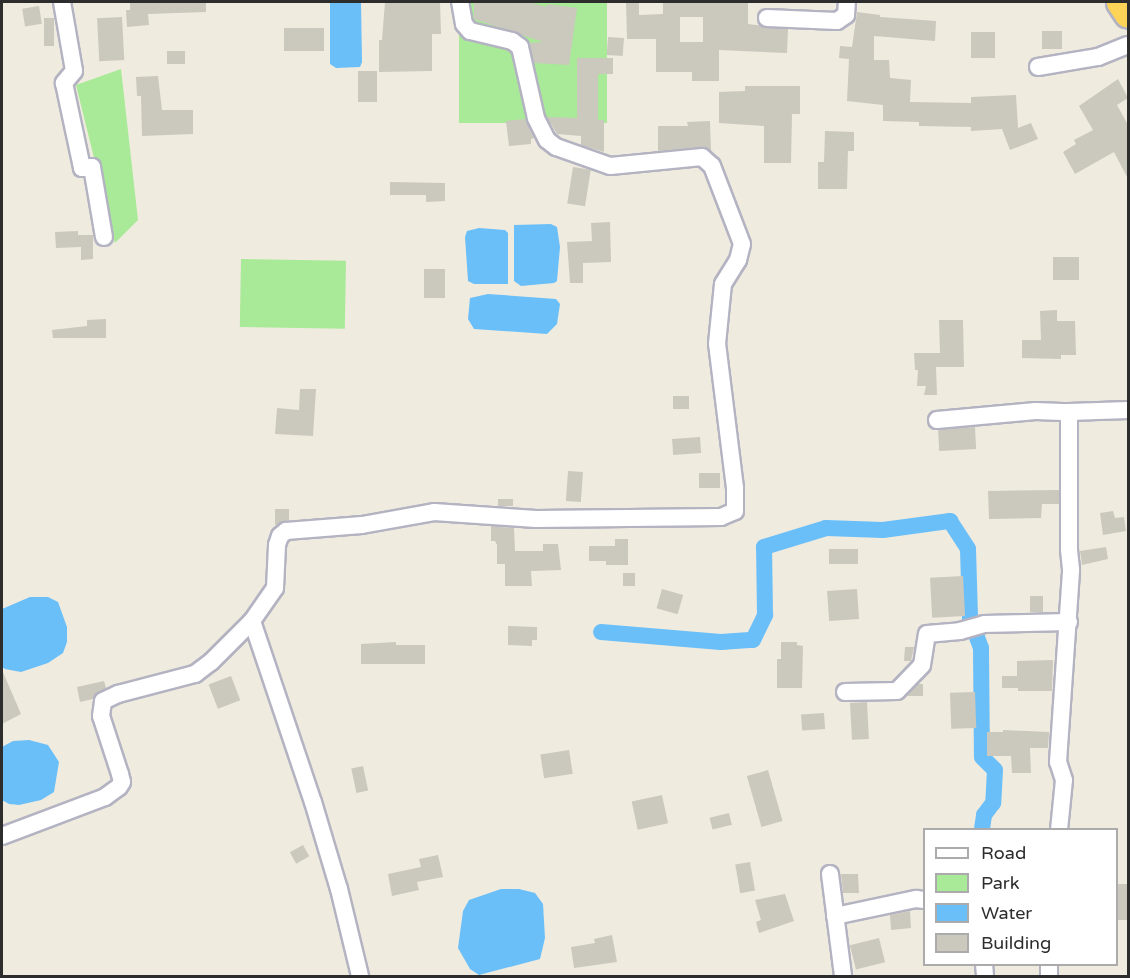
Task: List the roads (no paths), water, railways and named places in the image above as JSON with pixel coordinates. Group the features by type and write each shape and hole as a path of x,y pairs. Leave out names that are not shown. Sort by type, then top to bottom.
{"highway":[{"path":"1119,2 1128,14"}],"street":[{"path":"62,2 74,71 64,83 82,168 92,167 104,237"},
{"path":"2,836 105,797 119,787 122,782 120,774 101,716 103,701 118,694 195,674 211,662 252,621 275,588 278,540 286,531 362,525 434,512 536,519 721,517 735,511 735,488 717,344 723,284 738,260 742,244 712,166 702,157 610,166 579,158 556,147 547,140 536,118 520,47 512,41 470,31 464,24 460,2"},
{"path":"767,18 837,21 846,15 847,2"},
{"path":"1038,67 1098,57 1128,45"},
{"path":"937,420 1036,411 1128,411"},
{"path":"1059,828 1064,780 1058,762 1071,569 1069,412"},
{"path":"252,621 316,813 360,976"},
{"path":"845,692 897,691 922,665 927,634 960,631 984,624 1069,622"},
{"path":"830,874 843,976"},
{"path":"835,915 916,899 923,900"}],"water":[{"path":"330,2 361,2 362,62 360,67 336,68 330,64"},
{"path":"551,224 557,227 560,247 557,281 521,286 514,281 514,225"},
{"path":"479,228 505,230 508,233 508,284 474,284 468,281 465,237 467,231"},
{"path":"488,294 556,299 560,304 557,324 547,334 474,329 468,319 470,298"},
{"path":"30,597 48,597 58,602 67,627 67,642 63,653 48,663 21,672 5,669 2,667 2,609"},
{"path":"29,740 48,745 59,762 54,792 41,800 19,805 9,804 2,800 2,747 13,741"},
{"path":"501,889 519,889 535,893 543,904 545,938 540,959 479,975 470,969 458,948 463,911 469,900"}],"waterway":[{"path":"601,632 721,642 753,640 765,615 764,547 826,528 883,530 950,521 968,549 970,618 981,648 982,757 995,770 993,803 984,815 982,828"}]}
